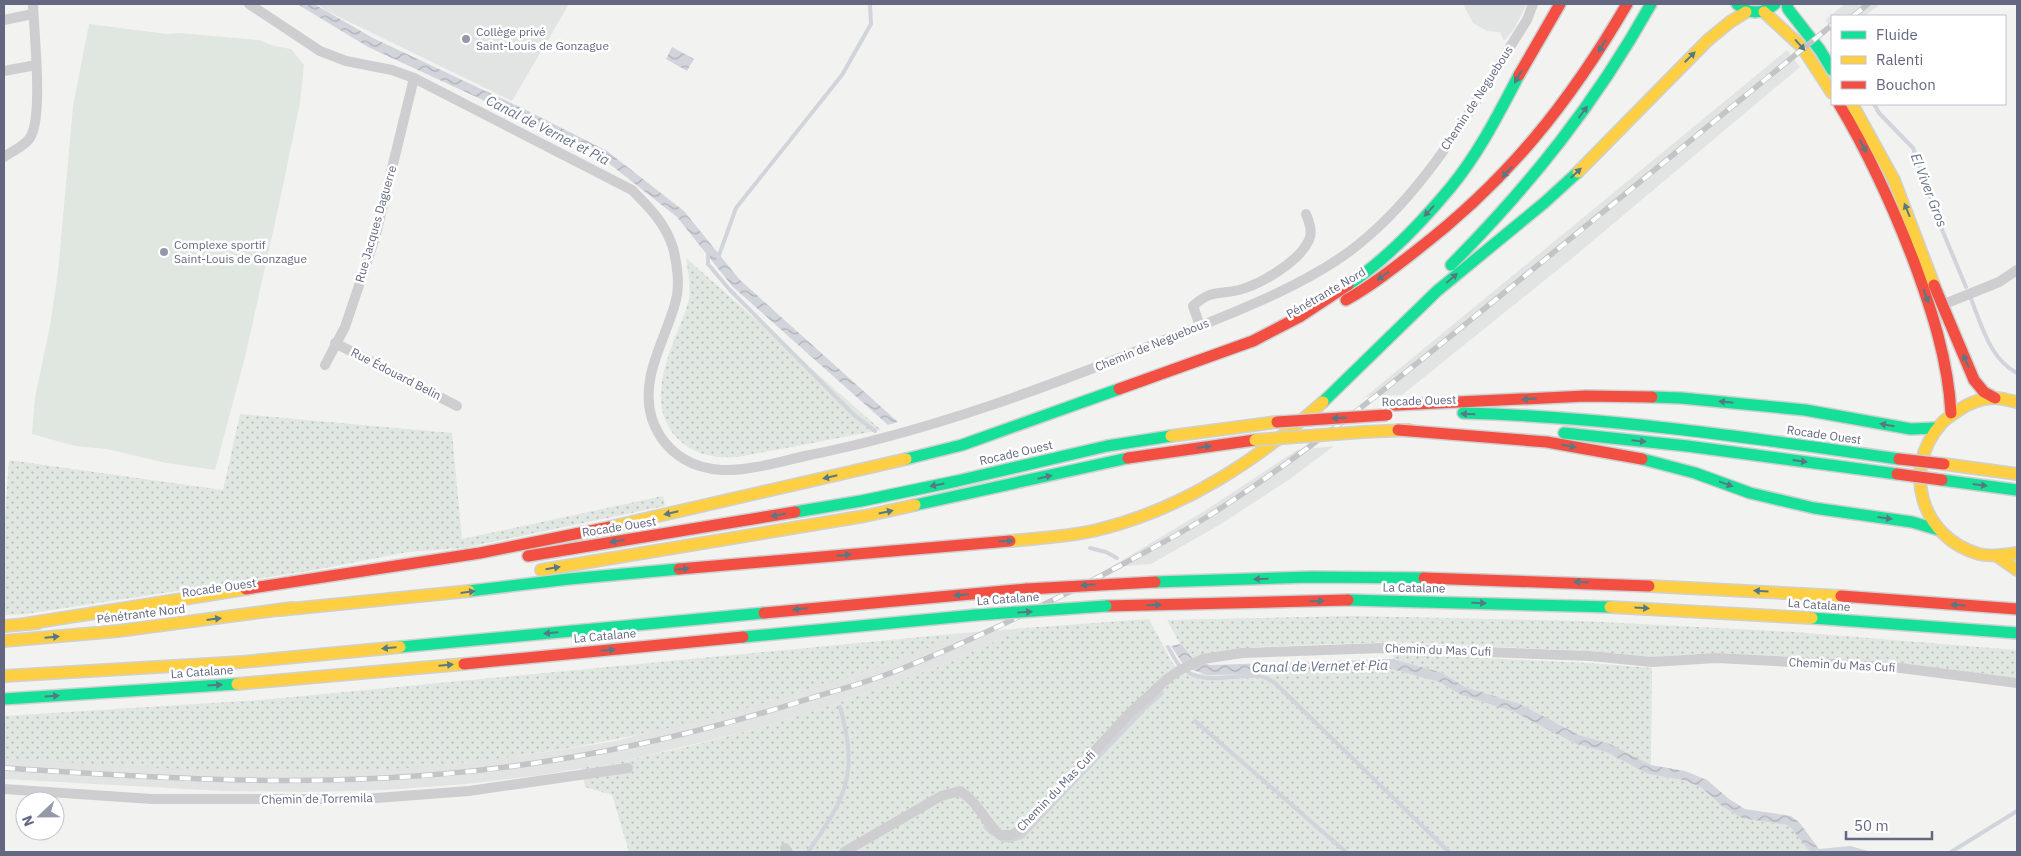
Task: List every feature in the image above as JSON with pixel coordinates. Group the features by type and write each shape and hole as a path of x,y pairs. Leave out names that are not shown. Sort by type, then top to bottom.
{"main road":[{"path":"1542,34 1555,4"},
{"path":"4,626 480,554 637,520 962,445 1253,341 1301,316 1355,280 1400,242 1452,186 1488,132 1560,4"},
{"name":"Pénétrante Nord","path":"962,445 1014,431 1112,399 1255,347 1304,324 1360,292 1425,245 1464,213 1505,174 1540,136 1566,100 1592,63 1627,4"},
{"path":"280,610 462,592 569,579 1043,538 1095,530 1129,521 1178,502 1213,486 1268,449 1324,397 1406,310 1507,208 1559,145 1602,87 1651,4"},
{"path":"1737,4 1746,12"},
{"path":"1289,430 1332,395 1455,275 1544,203 1607,144 1701,45 1736,17 1746,12 1764,12 1775,4"},
{"path":"1787,4 1788,9 1820,50 1831,68"},
{"path":"1764,12 1802,47 1831,91"},
{"path":"1840,105 1877,172 1906,240 1939,334 1951,394 1951,413"},
{"path":"1853,105 1894,180 1942,305 1974,380 1984,392 1994,398"},
{"path":"957,481 1027,459 1106,438 1200,422 1287,411 1394,405 1586,396 1681,398 1805,410 1911,430 1935,428"},
{"path":"2017,402 1994,398 1972,402 1951,413 1935,428 1922,452 1918,480 1924,507 1939,530 1960,546 1978,554 1998,556 2017,553"},
{"name":"Rocade Ouest","path":"26,624 169,608 376,579 694,529 861,501 1107,446 1201,431 1277,422 1387,415 1465,413 1560,417 1661,427 2017,474"},
{"path":"280,610 707,544 828,523 982,492 1124,459 1256,440 1363,432 1472,429 1561,433 1687,446 2017,490"},
{"path":"1398,430 1547,442 1631,456 1695,473 1750,493 1814,508 1912,522 1939,530"},
{"path":"1998,556 2017,570"},
{"name":"La Catalane","path":"4,676 242,662 1027,589 1155,582 1360,577 1585,582 1799,593 2012,609"},
{"name":"La Catalane","path":"4,699 260,682 976,615 1106,606 1354,600 1583,605 1795,617 2016,633"},
{"name":"Pénétrante Nord","path":"4,641 118,631 280,610"}],"street":[{"path":"249,4 320,51 346,61 392,70 414,78"},
{"name":"Chemin de Neguebous","path":"414,78 632,190 657,216 672,246 677,282 677,298 656,353 648,386 648,407 656,430 662,439 685,460 700,467 719,470 739,469 899,436 969,413 1086,371 1200,326 1290,286 1326,267 1357,246 1396,212 1449,142 1527,20 1533,4"},
{"path":"4,20 33,9 37,104 36,124 31,138 4,157"},
{"path":"4,71 36,65"},
{"name":"Rue Jacques Daguerre","path":"325,365 345,327 374,238 414,78"},
{"path":"1200,326 1193,306 1202,298 1211,294 1237,291 1250,286 1298,258 1310,240 1311,232 1306,214"},
{"path":"1942,305 1999,282 2017,270"},
{"name":"Rue Édouard Belin","path":"335,344 457,406"},
{"name":"Chemin du Mas Cufi","path":"844,852 941,796 960,792 968,796 1000,835 1012,835 1023,828 1130,713 1180,670 1203,659 1242,653 1381,648 1590,656 1652,662 1716,658 1893,667 2017,683"},
{"name":"Chemin de Torremila","path":"4,789 152,799 363,799 468,791 628,768"}],"shaded area":[{"name":"Collège privé Saint-Louis de Gonzague","path":"317,4 569,4 512,101 327,11"},
{"path":"1463,4 1527,4 1514,29 1504,41 1500,32 1487,31 1473,23"},
{"path":"1845,4 1880,4 1866,15 1831,15"},
{"path":"1831,15 1831,28 1825,20"},
{"name":"Complexe sportif Saint-Louis de Gonzague","path":"89,24 167,34 179,33 259,40 274,46 291,49 304,65 300,103 280,200 245,357 215,470 166,463 107,449 75,446 32,434 35,397 50,326 58,271 73,106"},
{"path":"1787,50 1800,67 1570,260 1402,395 1365,397"},
{"path":"686,258 881,430 738,457 706,455 685,445 678,439 668,426 661,398 662,383 669,353 690,294"},
{"path":"240,414 452,433 462,539 663,496 665,506 463,548 408,552 309,571 25,614 4,615 4,530 9,460 223,490"},
{"path":"1334,446 1290,479 1221,524 1151,564 1111,567 1206,510 1297,450"},
{"path":"1354,616 1582,621 1794,632 2017,650 2017,678 1893,662 1716,653 1652,657 1591,651 1393,642 1255,647 1200,655 1193,659 1183,649 1167,620"},
{"path":"1149,619 1173,664 1184,674 1392,669 1439,682 1461,695 1514,712 1576,744 1606,752 1648,774 1683,780 1702,788 1723,807 1742,818 1787,825 1810,852 629,852 612,795 585,787 582,768 620,762 686,747 756,729 829,706 938,667 1025,628"},
{"path":"1025,628 938,667 829,706 756,729 620,762 542,775 466,784 386,790 309,792 223,791 4,779 4,758 223,770 309,772 386,769 462,763 539,753 616,741 887,664 963,633"},
{"path":"963,633 886,664 816,688 674,727 602,742 456,764 382,769 270,772 118,766 4,758 4,716 261,700"},
{"path":"1393,654 1590,663 1652,668 1651,765 1610,744 1579,735 1520,704 1465,687 1443,673 1393,659"}],"water":[{"name":"Canal de Vernet et Pia","path":"297,4 314,4 373,38 524,109 607,151 684,211 739,279 898,422 888,425 732,286 677,217 602,158 520,117 368,47"},
{"path":"672,47 694,59 687,71 666,59"},
{"name":"Canal de Vernet et Pia","path":"1181,644 1193,659 1210,665 1393,659 1443,673 1465,687 1520,704 1579,735 1610,744 1651,765 1685,771 1707,780 1729,799 1745,809 1791,816 1799,822 1819,849 1850,846 1872,852 1810,852 1787,825 1742,818 1723,807 1702,788 1683,780 1648,774 1606,752 1576,744 1514,712 1461,695 1439,682 1392,669 1207,675 1185,667 1171,646"}],"waterway":[{"path":"718,258 736,208 842,75 871,24 870,4"},
{"name":"El Viver Gros","path":"1875,105 1879,113 1913,148 1943,232 1966,287"},
{"path":"708,251 708,264 729,289 854,415 875,431"},
{"name":"El Viver Gros","path":"1971,299 1993,351 2008,367 2017,373"},
{"path":"1090,548 1106,552 1117,558"},
{"path":"1168,647 1180,666 1189,673 1198,676 1208,678 1259,676 1274,682 1449,852"},
{"path":"1001,839 1009,841 1022,837 1145,708 1162,693"},
{"path":"808,852 832,816 845,784 848,768 848,751 846,730 840,707"},
{"path":"1195,721 1346,852"},
{"name":"El Viver Gros","path":"1951,852 2017,811"},
{"path":"985,827 993,834"}],"railway":[{"path":"1854,15 1868,4"},
{"path":"4,768 194,779 289,781 384,778 492,769 599,752 704,729 853,686 896,671 996,628 1093,580 1152,549 1210,515 1246,491 1318,441 1387,387 1831,26"}],"traffic: fast":[{"path":"1451,265 1508,204 1560,142 1607,76 1651,4"},
{"path":"1737,4 1746,10 1756,12 1766,10 1775,4"},
{"path":"1787,4 1788,9 1820,50 1831,68"},
{"path":"1348,285 1376,264 1403,239 1451,187 1480,147 1519,75"},
{"path":"1323,402 1437,291 1544,203 1578,172"},
{"path":"906,459 962,445 1119,389"},
{"path":"1652,397 1805,410 1911,429 1935,428"},
{"path":"1463,413 1518,415 1627,424 1736,436 1899,459"},
{"path":"1564,433 1687,446 1897,474"},
{"path":"795,512 861,501 957,481 1107,446 1171,436"},
{"path":"915,505 1128,458"},
{"path":"1642,459 1695,473 1750,493 1814,508 1912,522 1939,530"},
{"path":"1942,480 2017,490"},
{"path":"469,591 569,579 679,569"},
{"path":"1155,582 1311,577 1424,578"},
{"path":"1348,600 1610,607"},
{"path":"976,615 1106,606"},
{"path":"400,647 764,613"},
{"path":"743,637 976,615"},
{"path":"1812,618 2017,633"},
{"path":"4,699 237,684"}],"traffic: slow":[{"path":"1578,172 1708,40 1746,12"},
{"path":"1764,12 1802,47 1831,91"},
{"path":"1853,105 1894,180 1934,285"},
{"path":"2017,402 1998,398 1985,399 1965,406 1946,419 1929,442 1922,461 1920,481 1923,500 1931,518 1943,533 1959,546 1984,555 2017,553"},
{"path":"1010,541 1064,536 1097,530 1129,521 1160,509 1218,480 1272,444 1323,402"},
{"path":"1171,436 1277,422"},
{"path":"1363,432 1409,430"},
{"path":"1255,440 1363,432"},
{"path":"610,527 906,459"},
{"path":"1944,464 2017,474"},
{"path":"541,570 865,516 915,505"},
{"path":"1997,556 2017,570"},
{"path":"1649,586 1841,596"},
{"path":"25,624 246,589"},
{"path":"280,610 469,591"},
{"path":"1610,607 1812,618"},
{"path":"4,641 118,631 292,608"},
{"path":"4,626 38,623"},
{"path":"4,676 242,662 400,647"},
{"path":"237,684 464,664"}],"traffic: jam":[{"path":"1519,75 1560,4"},
{"path":"1346,300 1391,270 1450,223 1508,167 1535,138 1560,106 1583,74 1627,4"},
{"path":"1840,105 1880,181 1914,262 1943,355 1951,413"},
{"path":"1119,389 1253,341 1301,316 1348,285"},
{"path":"1934,285 1974,380 1984,392 1995,398"},
{"path":"1395,405 1586,396 1652,397"},
{"path":"1277,422 1387,415"},
{"path":"1398,430 1547,442 1642,459"},
{"path":"1128,458 1255,440"},
{"path":"1899,459 1944,464"},
{"path":"1897,474 1942,480"},
{"path":"528,556 795,512"},
{"path":"246,589 480,553 610,527"},
{"path":"679,569 1010,541"},
{"path":"1424,578 1649,586"},
{"path":"1027,589 1155,582"},
{"path":"764,613 1027,589"},
{"path":"1841,596 2017,609"},
{"path":"1106,606 1348,600"},
{"path":"464,664 743,637"}],"place":[{"name":"Collège privé Saint-Louis de Gonzague","path":"466,39"},
{"name":"Complexe sportif Saint-Louis de Gonzague","path":"164,252"}]}
